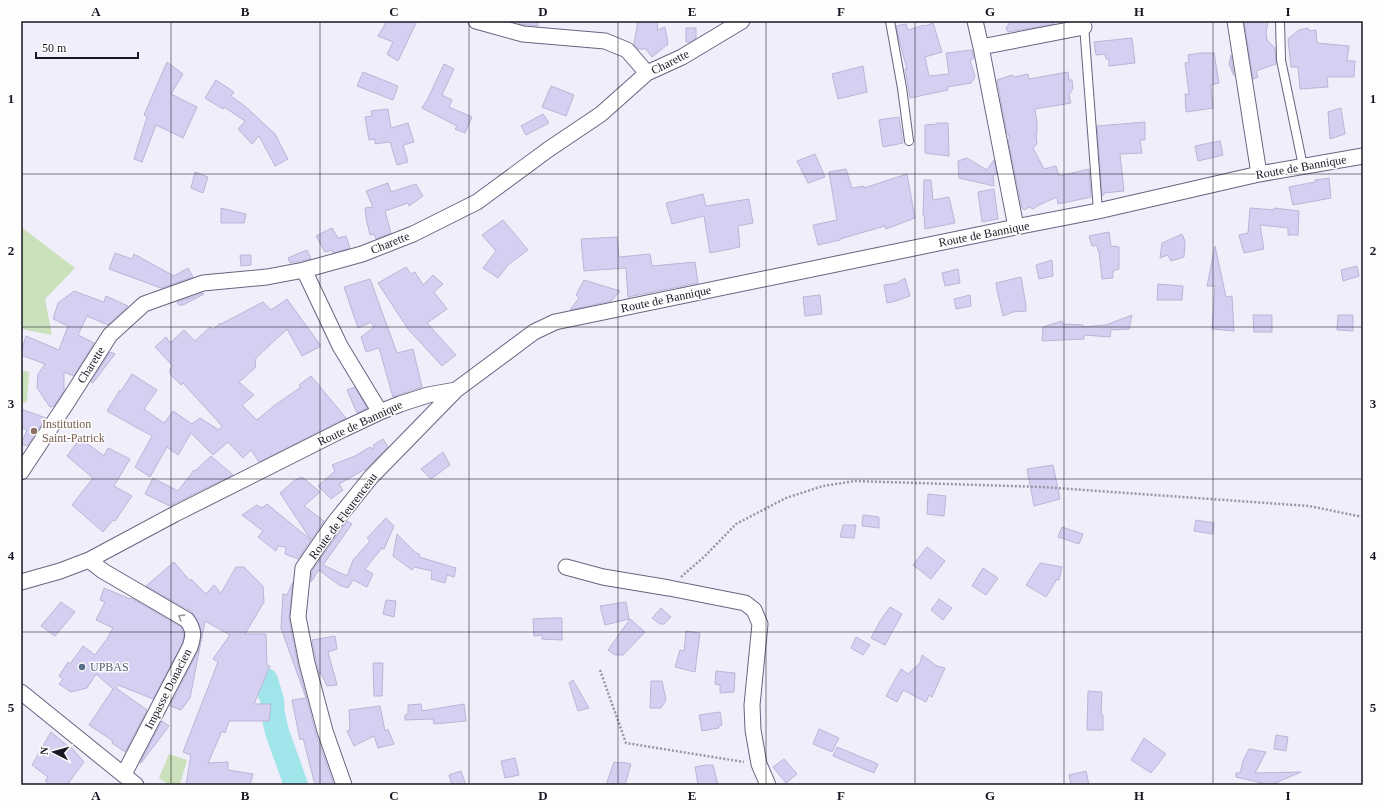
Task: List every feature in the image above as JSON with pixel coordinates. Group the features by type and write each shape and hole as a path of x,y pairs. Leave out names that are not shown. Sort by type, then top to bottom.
{"street":[{"path":"476,21 523,34 604,41 627,50 647,73"},
{"name":"Charette","path":"21,472 110,335 144,304 203,283 267,277 304,270 369,251 413,234 477,202 549,149 601,114 647,73 682,57 742,21"},
{"path":"975,21 1016,227"},
{"path":"1235,21 1259,174"},
{"path":"981,47 1084,24"},
{"name":"Route de Bannique","path":"21,582 60,571 89,560 380,412 428,395 456,390 534,332 555,322 1098,211 1259,174 1363,156"},
{"path":"304,270 340,346 380,412"},
{"name":"Route de Fleurenceau","path":"344,785 325,731 307,663 298,617 304,568 334,523 371,477 456,390"},
{"name":"Impasse Donacien","path":"89,560 103,571 186,620 192,628 193,638 190,646 124,774"},
{"path":"566,567 604,577 745,603 754,610 760,624 752,705 753,730 759,764 768,785"},
{"path":"21,692 136,785"}],"lane":[{"path":"890,21 902,88 909,141"},
{"path":"1280,21 1281,60 1303,166"},
{"path":"1084,24 1098,211"}],"path":[{"path":"669,588 705,556 736,524 786,498 823,486 855,481 1042,487 1309,506 1363,517"},
{"path":"600,670 626,743 759,764"}],"green space":[{"path":"21,227 75,268 45,299 52,335 21,329"},
{"path":"21,370 29,372 27,402 21,403"},
{"path":"169,754 187,760 180,785 169,785 159,778"}],"building":[{"path":"387,21 417,21 398,61 387,54 393,42 378,36"},
{"path":"520,21 538,21 538,26 519,24"},
{"path":"638,21 658,21 657,30 665,27 668,44 652,57 646,49 638,49 634,44"},
{"path":"1011,21 1054,21 1054,24 1008,32 1006,28"},
{"path":"1244,21 1268,21 1266,33 1267,40 1275,48 1276,64 1256,71 1258,77 1253,79"},
{"path":"933,23 942,52 925,57 929,76 949,74 946,53 972,50 974,58 970,60 975,77 971,83 947,87 948,90 910,98 905,69 907,69 896,26 906,24 908,30"},
{"path":"686,28 696,28 696,38 690,42 686,42"},
{"path":"1308,28 1309,31 1316,30 1317,43 1349,46 1347,61 1355,61 1354,77 1327,77 1328,87 1300,89 1298,67 1291,67 1288,39 1299,30"},
{"path":"1132,38 1135,63 1109,66 1109,59 1106,59 1105,54 1096,55 1094,42"},
{"path":"1214,53 1219,83 1211,85 1213,108 1186,112 1185,94 1189,94 1185,63 1189,62 1188,55"},
{"path":"1231,55 1234,76 1229,64"},
{"path":"167,62 183,74 171,94 197,107 183,138 156,125 142,162 134,159 147,117 144,115"},
{"path":"444,64 454,69 442,95 452,100 449,107 472,117 465,133 455,129 457,126 422,108"},
{"path":"863,66 867,92 838,99 832,74"},
{"path":"363,72 398,86 393,100 357,86"},
{"path":"1068,72 1069,80 1072,80 1073,88 1069,95 1071,103 1035,109 1037,144 1033,148 1044,169 1056,166 1059,176 1089,169 1091,197 1058,204 1057,197 1033,209 1029,207 1024,210 1022,208 1008,140 1010,138 1007,133 997,80 1012,75 1015,77 1028,74 1029,79"},
{"path":"216,80 234,92 231,96 246,107 275,134 288,159 275,166 259,136 252,144 238,129 245,121 224,107 223,109 205,98"},
{"path":"551,86 574,95 566,116 542,107"},
{"path":"1341,108 1345,134 1330,139 1328,112"},
{"path":"388,109 391,128 408,123 414,142 403,145 408,162 397,165 390,142 375,144 375,139 369,140 365,117 372,116 371,111"},
{"path":"543,114 549,123 526,135 521,126"},
{"path":"899,117 903,143 883,147 879,120"},
{"path":"1145,122 1145,140 1140,140 1142,153 1120,154 1124,191 1104,193 1104,195 1102,195 1097,126"},
{"path":"948,123 949,156 925,153 925,125"},
{"path":"1220,141 1223,155 1198,161 1195,146"},
{"path":"815,154 825,177 808,183 797,161"},
{"path":"967,158 987,170 994,160 997,174 993,175 994,186 959,178 958,161"},
{"path":"846,169 852,188 864,186 864,188 907,174 915,218 886,229 885,226 818,245 813,225 837,220 829,172"},
{"path":"195,172 208,177 203,193 191,188"},
{"path":"1329,178 1331,198 1293,205 1289,187"},
{"path":"924,180 931,180 933,200 949,197 955,223 925,229 923,215"},
{"path":"388,183 391,192 416,184 423,196 409,206 408,203 385,211 391,233 376,239 374,234 370,235 366,218 365,208 373,207 366,191"},
{"path":"994,189 998,219 982,222 978,192"},
{"path":"703,194 706,206 749,199 753,223 738,226 740,247 710,253 704,216 672,224 666,203"},
{"path":"221,208 246,214 244,223 221,223"},
{"path":"1250,208 1274,210 1274,208 1299,211 1298,235 1288,235 1288,228 1260,225 1264,249 1244,253 1239,235 1248,233"},
{"path":"503,220 528,250 509,264 498,278 483,268 496,251 482,235"},
{"path":"332,228 338,238 346,236 350,248 333,253 332,250 325,252 316,236"},
{"path":"1109,232 1111,246 1119,247 1119,269 1113,271 1113,278 1102,279 1099,251 1097,245 1092,246 1089,236"},
{"path":"1182,234 1185,241 1184,257 1171,261 1168,255 1160,258 1162,243"},
{"path":"617,237 619,257 650,254 652,266 695,262 698,283 628,297 626,268 584,271 581,239"},
{"path":"1215,246 1226,297 1232,296 1234,331 1212,329 1215,286 1207,286"},
{"path":"307,250 311,259 290,263 288,258"},
{"path":"115,253 132,259 134,254 174,276 188,268 193,277 161,288 109,269"},
{"path":"240,255 251,255 251,265 241,266"},
{"path":"1052,260 1053,276 1039,279 1036,265"},
{"path":"1357,266 1359,276 1343,281 1341,270"},
{"path":"406,267 411,274 415,272 423,285 433,275 443,284 434,292 447,309 427,323 456,355 442,366 408,329 378,283"},
{"path":"958,269 960,283 945,286 942,273"},
{"path":"1021,277 1026,311 1013,312 1003,316 996,283"},
{"path":"905,278 910,296 887,303 884,285 897,283"},
{"path":"370,279 397,353 413,349 422,387 393,397 379,348 366,352 361,337 374,327 371,322 358,328 344,287"},
{"path":"584,280 620,291 611,301 570,310 579,298 576,295"},
{"path":"1158,284 1183,286 1182,300 1157,300"},
{"path":"74,291 104,302 106,296 128,306 108,325 87,316 78,335 94,343 74,376 64,372 64,391 54,406 50,407 37,388 38,374 45,364 21,355 21,352 26,336 59,350 68,326 53,319 58,303"},
{"path":"203,293 204,294 183,305 179,305 177,302"},
{"path":"820,295 822,314 805,316 803,297"},
{"path":"970,295 971,306 956,309 954,299"},
{"path":"287,299 321,346 302,356 287,329 256,358 255,368 239,382 254,395 242,405 257,420 275,405 301,387 299,385 311,376 346,418 259,462 251,450 243,458 228,442 213,455 191,433 178,455 167,447 150,477 135,467 152,436 107,411 132,374 157,390 144,409 164,423 173,411 192,424 200,418 219,430 222,426 183,383 181,385 170,374 170,369 173,366 155,347 166,337 170,343 184,330 195,341 210,327 213,330 220,323 221,324 263,302 271,310"},
{"path":"1132,315 1129,329 1111,330 1110,337 1084,335 1084,339 1042,341 1043,327 1062,321 1063,324 1083,325 1083,327 1106,325"},
{"path":"1253,315 1272,315 1272,332 1254,332"},
{"path":"1338,315 1353,315 1353,331 1337,330"},
{"path":"110,352 115,354 93,383 91,382"},
{"path":"355,387 367,408 357,413 347,390"},
{"path":"21,409 46,418 27,446 21,444 27,430 21,427"},
{"path":"80,438 104,456 108,448 130,459 114,486 132,496 115,521 113,520 103,532 72,505 93,478 67,456"},
{"path":"383,439 388,447 367,468 339,484 343,490 331,499 318,486 335,471 332,465 355,456 370,447 373,449 373,445"},
{"path":"443,452 450,465 431,479 421,469"},
{"path":"211,456 233,475 170,506 145,494 153,478 178,491 194,470 195,471"},
{"path":"1053,465 1060,499 1034,506 1027,469"},
{"path":"302,477 320,492 304,506 324,521 311,540 280,493 295,480"},
{"path":"928,494 946,496 944,516 927,514"},
{"path":"267,504 311,540 298,559 285,554 286,547 278,546 276,551 258,537 263,531 242,515 257,505 262,508"},
{"path":"863,515 879,517 879,528 862,526"},
{"path":"386,518 394,526 384,549 382,548 365,569 373,574 367,587 353,580 348,588 339,585 319,570 311,582 312,571 347,521 352,524 323,565 347,576 353,560 370,541 367,538"},
{"path":"1196,520 1214,523 1213,534 1194,531"},
{"path":"843,525 856,525 854,538 840,537"},
{"path":"1062,527 1083,534 1079,544 1058,537"},
{"path":"397,534 420,555 419,557 456,568 454,577 447,575 445,583 431,579 432,571 414,567 412,570 393,556"},
{"path":"927,547 945,561 931,579 913,565"},
{"path":"174,562 190,581 191,579 206,594 214,585 221,593 236,567 244,567 263,586 264,602 245,634 266,634 267,665 270,666 254,704 271,704 269,721 229,721 225,733 222,731 208,763 228,762 228,770 253,774 250,785 186,785 191,755 183,752 218,662 213,659 230,635 205,621 190,698 181,710 170,706 198,651 202,636 199,624 192,612 146,586"},
{"path":"1040,563 1062,567 1059,580 1057,579 1046,597 1026,585"},
{"path":"983,568 998,578 986,595 972,586"},
{"path":"293,582 289,619 298,665 316,734 334,785 315,785 303,738 300,740 292,700 306,698 281,628 283,594 287,595"},
{"path":"104,588 130,599 131,598 181,627 184,634 182,644 153,699 118,685 116,688 147,710 125,752 112,743 113,741 89,725 113,689 96,674 87,688 71,692 59,684 63,679 59,676 68,662 70,664 83,646 95,655 113,628 96,620 105,602 100,600"},
{"path":"939,599 952,608 943,620 931,610"},
{"path":"386,600 396,601 394,617 383,614"},
{"path":"61,602 75,612 55,636 41,626"},
{"path":"626,602 629,619 605,625 600,606"},
{"path":"890,607 902,614 885,645 871,638 880,621"},
{"path":"661,608 671,617 664,624 660,624 652,618"},
{"path":"562,618 562,640 542,639 542,635 534,636 533,619"},
{"path":"630,619 645,632 623,655 615,655 608,650"},
{"path":"686,631 700,633 695,672 675,667 680,650 684,651"},
{"path":"335,636 337,649 328,652 337,685 327,686 321,673 319,674 312,640"},
{"path":"856,637 870,645 863,655 851,648"},
{"path":"922,655 937,666 945,668 932,697 929,695 926,702 903,690 897,702 886,696 901,669 908,674 920,663"},
{"path":"373,663 383,663 382,696 374,696"},
{"path":"716,671 735,673 734,692 720,693 720,685 715,684"},
{"path":"573,680 589,708 578,711 569,683"},
{"path":"651,681 662,681 666,700 661,708 650,708"},
{"path":"1088,691 1102,692 1101,715 1103,715 1103,730 1087,730"},
{"path":"421,704 422,711 464,704 466,721 434,724 433,719 405,720 405,715 408,714 408,705"},
{"path":"380,706 385,731 388,729 394,744 378,748 374,736 354,746 347,731 350,730 349,710"},
{"path":"720,712 722,725 718,726 719,728 702,731 699,715"},
{"path":"162,721 169,726 140,763"},
{"path":"819,729 839,738 832,752 813,744"},
{"path":"51,732 70,748 71,747 84,762 67,785 51,785 45,781 48,777 32,765"},
{"path":"1276,735 1288,737 1286,751 1274,749"},
{"path":"1144,738 1166,754 1151,773 1131,760"},
{"path":"837,747 878,764 874,773 833,756"},
{"path":"1249,749 1266,752 1255,773 1301,772 1271,785 1236,777 1236,773 1240,773 1243,761"},
{"path":"515,758 519,775 505,778 501,761"},
{"path":"784,759 797,774 786,783 773,767"},
{"path":"614,762 631,764 625,785 606,785"},
{"path":"713,765 718,785 698,785 695,767"},
{"path":"461,771 466,785 452,785 449,775"},
{"path":"1086,771 1089,785 1071,785 1069,775"}],"waterway":[{"path":"266,680 272,700 277,732 296,785"}],"place":[{"name":"Institution Saint-Patrick","path":"34,431"},
{"name":"UPBAS","path":"82,667"}]}
